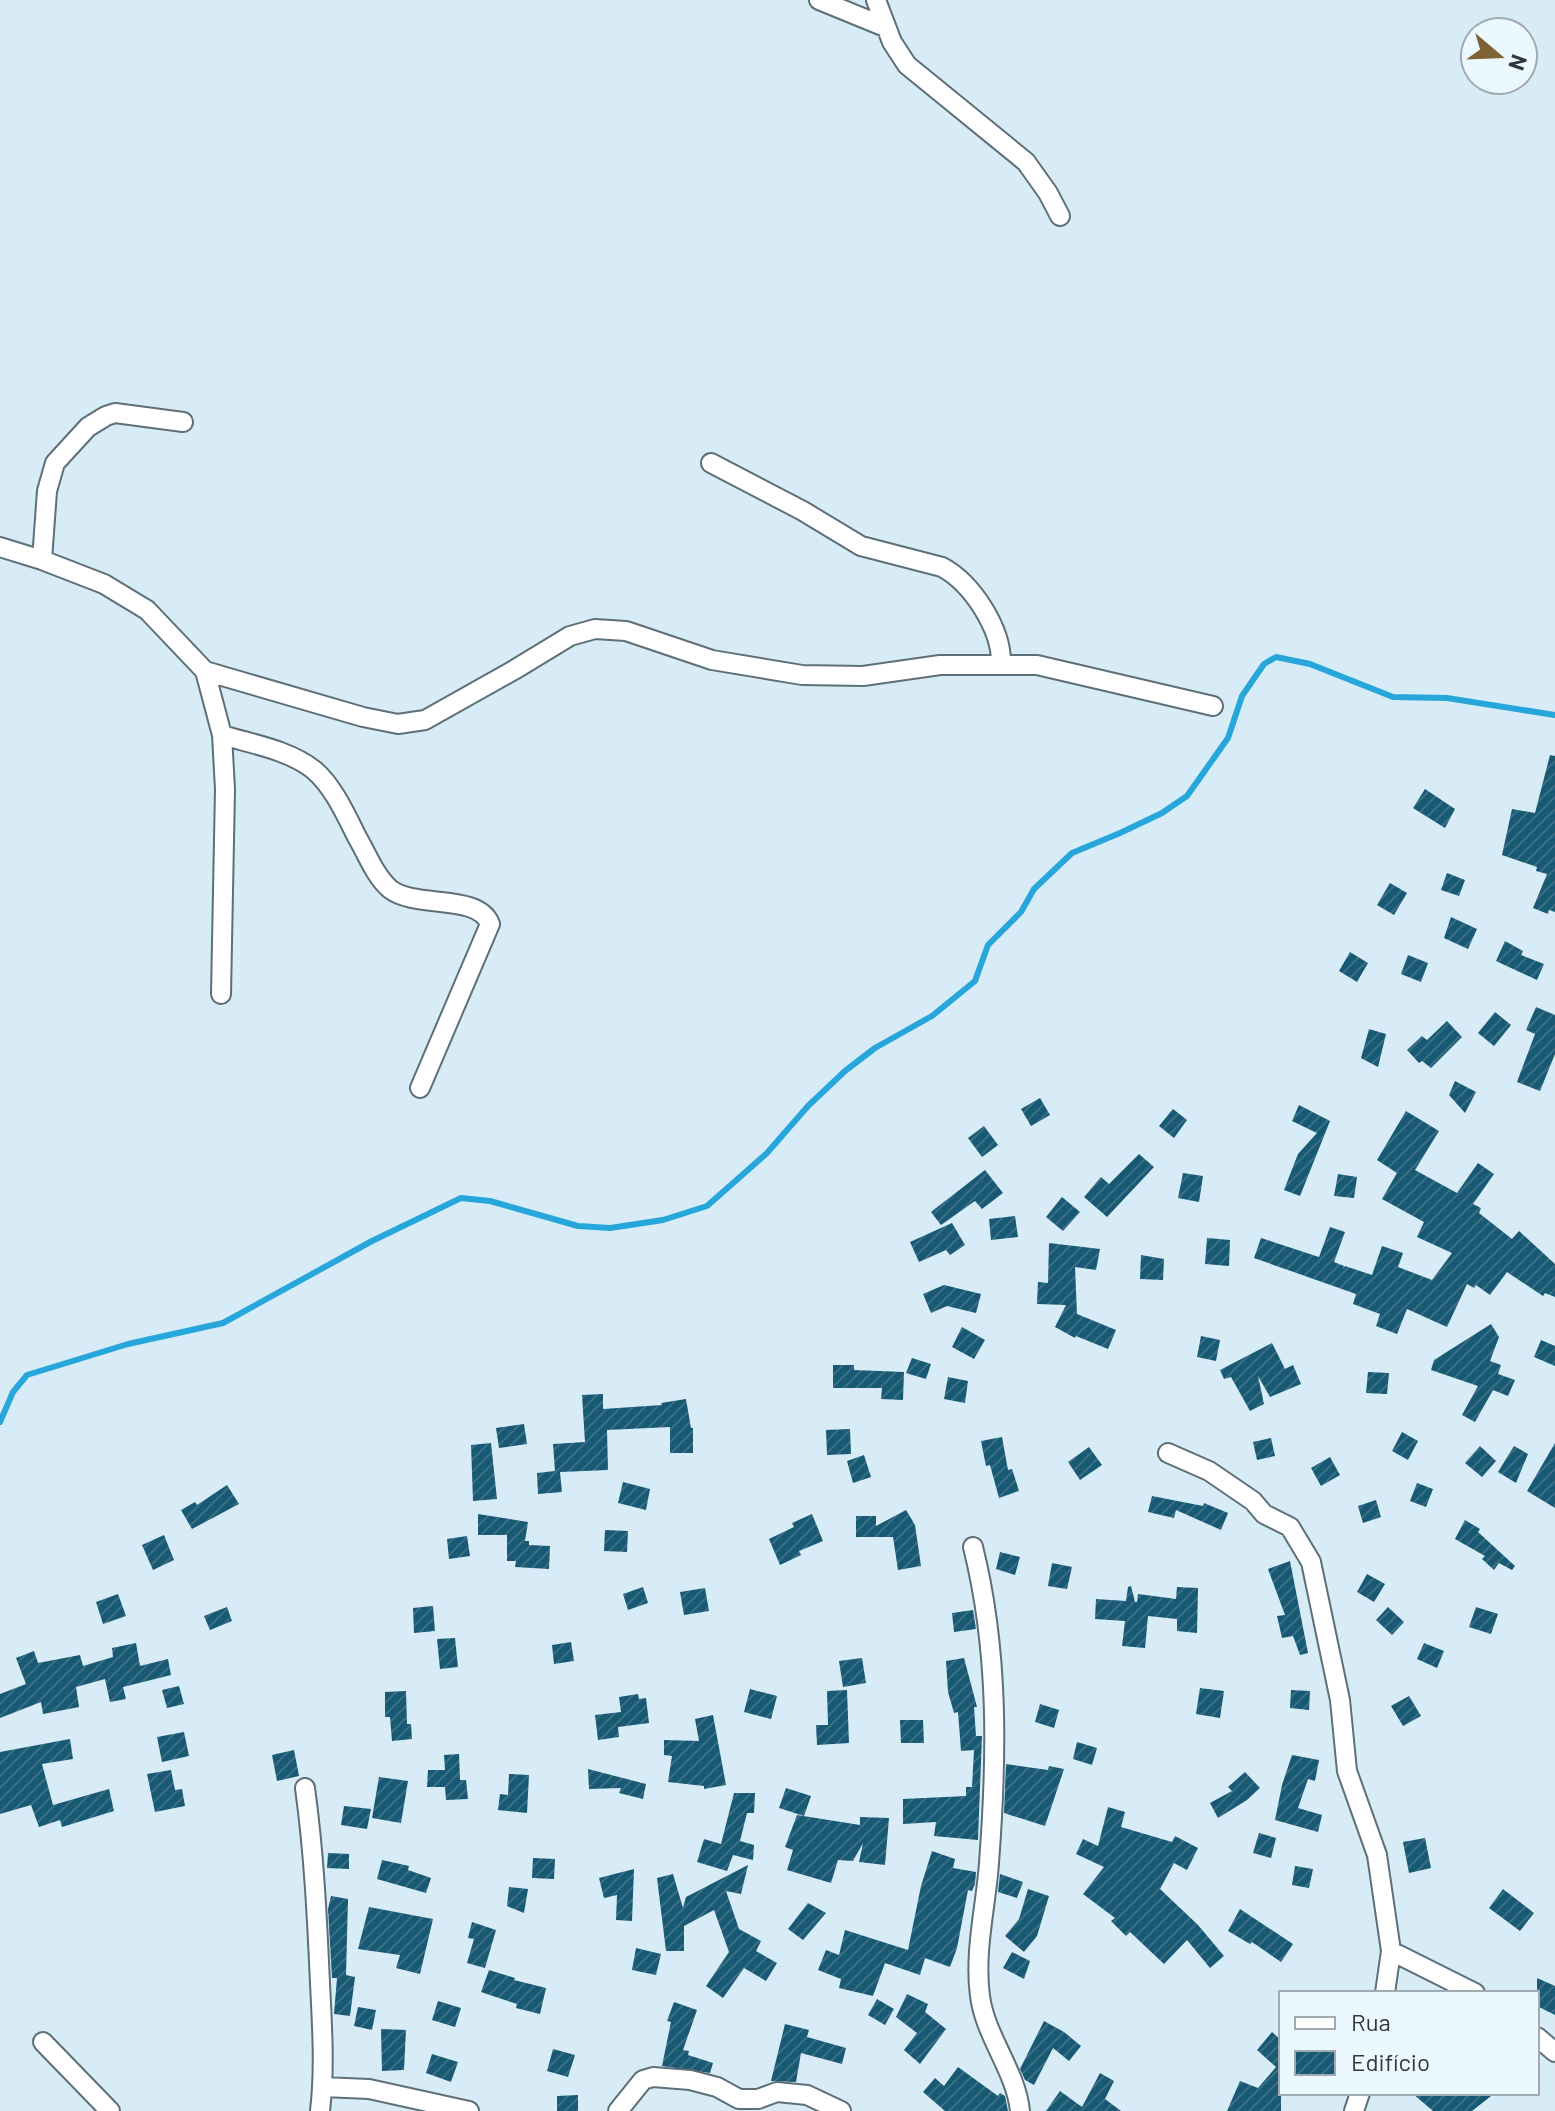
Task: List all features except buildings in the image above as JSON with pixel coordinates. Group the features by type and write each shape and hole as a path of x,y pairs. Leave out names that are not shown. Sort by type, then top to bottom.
{"street":[{"path":"819,0 885,27"},
{"path":"876,0 885,27 907,65 1026,162 1060,216"},
{"path":"42,560 47,491 55,463 80,435 93,423 115,413 183,422"},
{"path":"711,463 803,511 861,546 942,567 954,573 970,589 994,629 1001,664"},
{"path":"0,547 104,584 147,610 205,671 222,735 225,789 221,994"},
{"path":"205,671 363,717 398,724 425,720 570,636 595,629 626,631 712,660 802,675 863,676 940,665 1037,665 1213,706"},
{"path":"222,735 290,755 316,771 339,803 376,872 392,890 416,898 477,909 486,914 490,924 420,1088"},
{"path":"1168,1453 1209,1471 1253,1501 1264,1514 1290,1527 1311,1562 1340,1700 1347,1771 1377,1855 1391,1951 1385,1991"},
{"path":"973,1547 984,1589 992,1653 995,1726 991,1837 979,1958 980,1998 1020,2111"},
{"path":"305,1788 315,1864 323,2087 320,2111"},
{"path":"1391,1951 1471,1991"},
{"path":"1539,2039 1555,2052"},
{"path":"43,2042 110,2111"},
{"path":"618,2111 643,2080 653,2077 690,2080 717,2087 739,2099 758,2099 777,2092 807,2095 841,2111"},
{"path":"323,2087 369,2089 469,2111"}],"waterway":[{"path":"0,1422 13,1392 27,1375 128,1344 223,1323 372,1241 461,1198 490,1201 578,1226 610,1228 663,1220 707,1206 767,1153 808,1106 845,1071 875,1048 932,1016 975,981 988,945 1021,912 1034,889 1072,853 1162,813 1187,796 1228,738 1242,696 1264,664 1276,657 1310,664 1393,697 1447,698 1555,715"}]}
